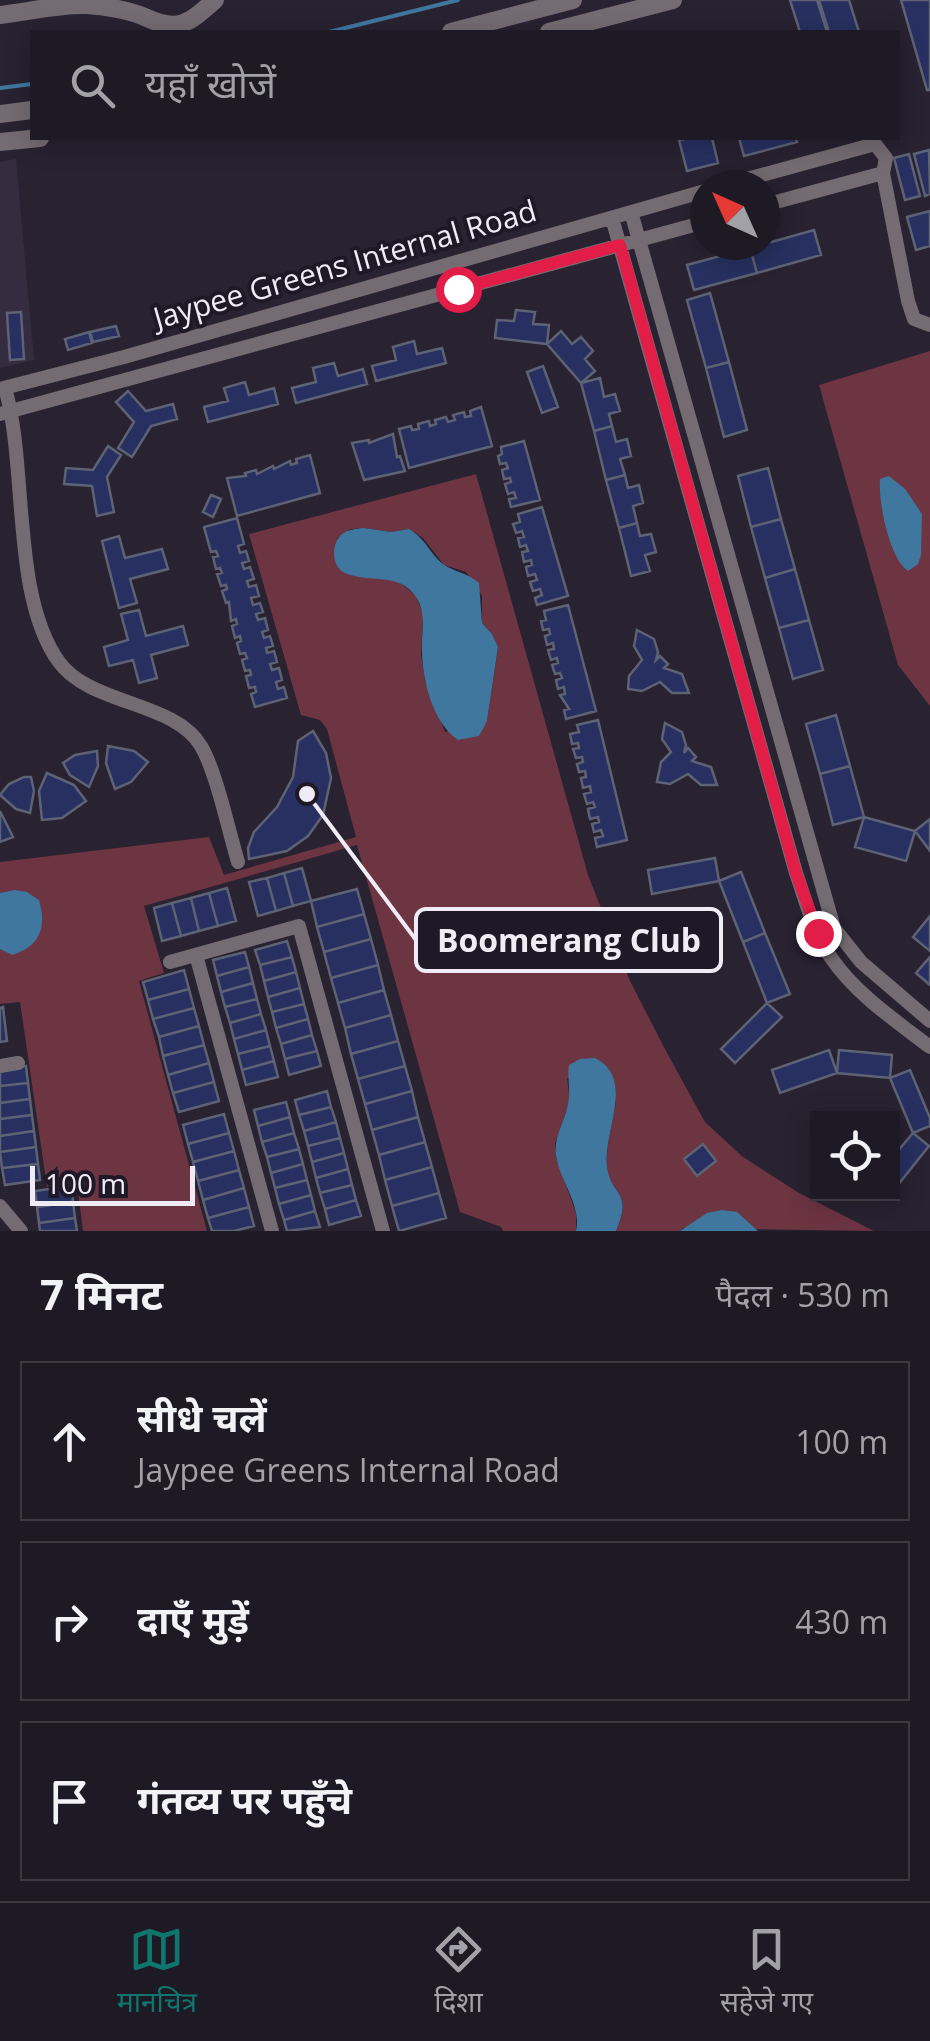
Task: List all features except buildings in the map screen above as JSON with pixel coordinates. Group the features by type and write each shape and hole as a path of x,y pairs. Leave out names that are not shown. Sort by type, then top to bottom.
{"street":[{"path":"0,15 88,2 172,26 199,16 216,0"},
{"path":"459,30 573,0"},
{"path":"557,30 673,0"},
{"path":"0,114 30,110"},
{"path":"0,142 30,139"},
{"path":"777,170 867,144 882,150 886,158 882,173 908,301 914,320 930,324"},
{"path":"780,201 882,173"},
{"name":"Jaypee Greens Internal Road","path":"2,389 690,195"},
{"path":"632,212 834,928 861,962 930,1021"},
{"path":"612,218 802,888 832,959 866,994 930,1047"},
{"name":"Jaypee Greens Internal Road","path":"6,413 690,226"},
{"path":"908,301 930,310"},
{"path":"2,389 38,621 49,645 59,663 82,682 175,724 200,745 238,862"},
{"path":"781,820 801,815"},
{"path":"170,962 299,926 383,1231"},
{"path":"196,955 272,1231"},
{"path":"0,1066 18,1063"},
{"path":"0,1206 21,1231"}],"shaded area":[{"path":"16,159 34,360 0,368 0,162"},
{"path":"930,351 930,706 898,665 819,385"},
{"path":"476,474 588,875 630,981 666,1051 705,1122 743,1157 810,1201 874,1231 616,1231 623,1207 608,1175 607,1157 616,1101 567,1078 570,1100 555,1144 556,1158 576,1213 576,1231 503,1231 460,1212 357,845 144,906 164,973 139,981 207,1231 83,1231 77,1183 47,1187 20,1002 0,1004 0,949 12,955 39,900 27,892 0,893 0,862 209,837 224,875 356,837 327,729 320,720 301,715 249,534","holes":["351,529 409,529 423,538 444,565 466,572 482,596 482,623 498,648 487,721 445,732 425,681 421,654 423,614 416,596 399,581 373,576 337,538"]}],"water":[{"path":"889,476 905,489 922,514 921,555 918,564 908,571 895,554 883,514 880,479"},
{"path":"364,528 391,532 409,529 443,564 479,583 482,623 498,647 487,721 479,736 458,740 436,712 424,674 422,616 416,597 401,584 355,576 337,566 334,555 338,538"},
{"path":"15,890 39,900 42,919 35,941 12,955 0,949 0,893"},
{"path":"595,1058 607,1067 616,1092 607,1166 623,1207 616,1231 576,1231 576,1212 556,1156 569,1099 569,1065"},
{"path":"737,1212 758,1231 680,1231 707,1213"}],"waterway":[{"path":"337,30 458,0"},
{"path":"0,88 30,84"}],"place":[{"name":"Boomerang Club","path":"307,794"}],"route":[{"path":"458,289 620,245 796,873 818,933"}]}
